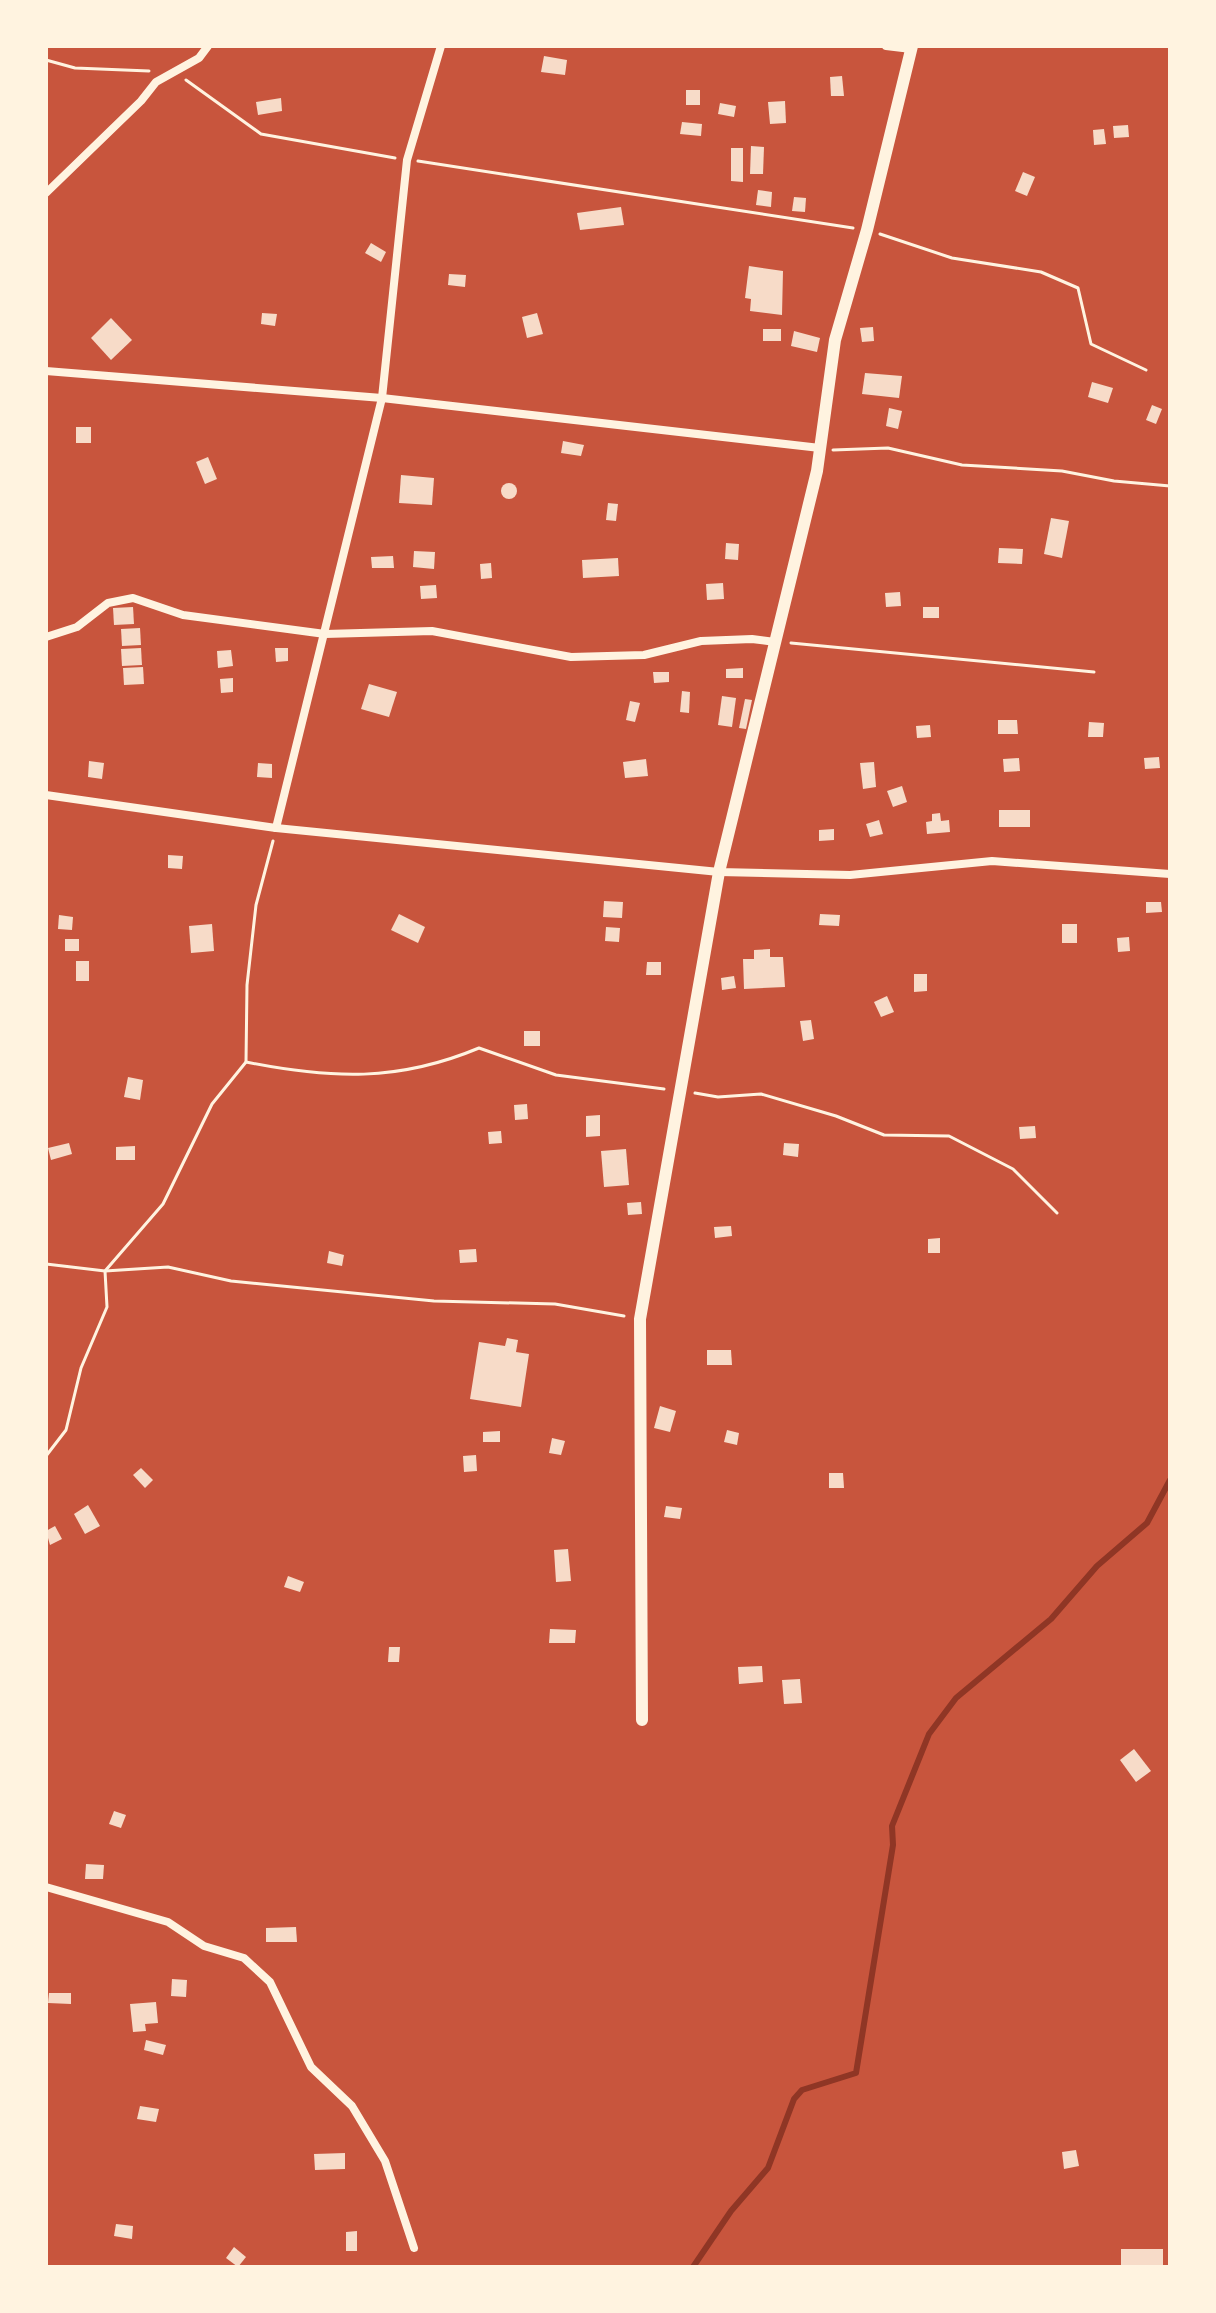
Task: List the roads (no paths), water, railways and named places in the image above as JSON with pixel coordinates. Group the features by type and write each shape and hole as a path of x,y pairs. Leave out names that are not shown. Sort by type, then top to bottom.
{"street":[{"path":"46,193 141,101 156,82 199,58 208,46"},
{"path":"276,828 382,398 407,160 441,46"},
{"path":"642,1720 640,1319 719,872 820,448 835,340 867,230 912,48 886,46"},
{"path":"46,371 382,398 820,448"},
{"path":"46,637 77,627 108,603 133,598 183,615 325,634 432,631 571,657 644,655 701,641 752,639 775,642"},
{"path":"46,795 276,828 719,872 850,875 992,861 1170,874"},
{"path":"46,1887 168,1922 204,1946 244,1958 270,1982 311,2067 352,2106 385,2161 414,2248"}],"waterway":[{"path":"693,2267 731,2211 768,2168 794,2099 802,2090 856,2073 893,1845 892,1826 929,1734 956,1698 1051,1619 1097,1566 1147,1523 1170,1480"}]}
